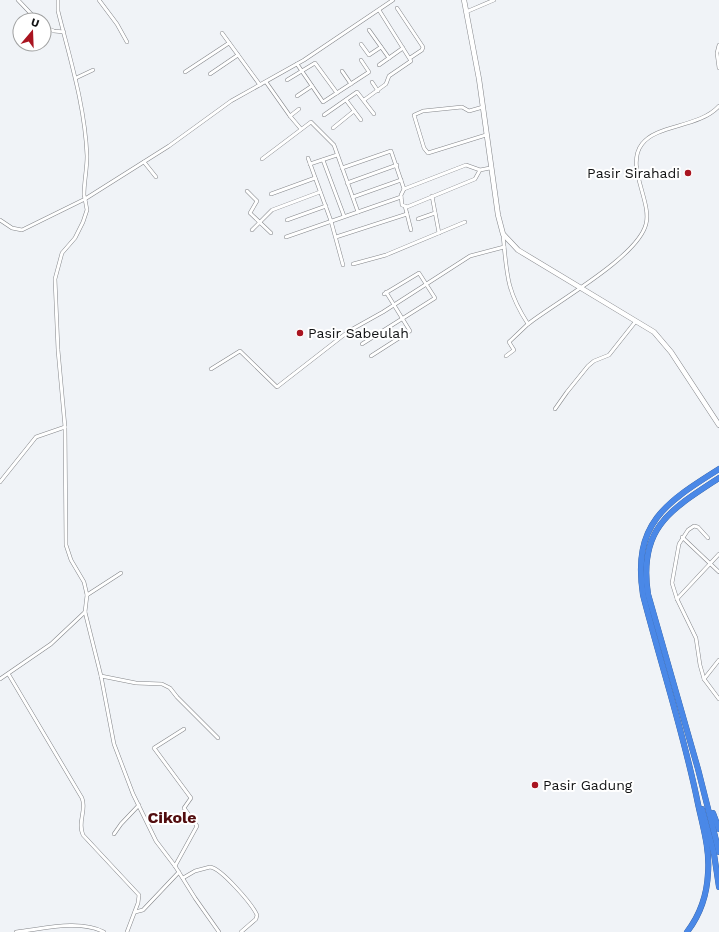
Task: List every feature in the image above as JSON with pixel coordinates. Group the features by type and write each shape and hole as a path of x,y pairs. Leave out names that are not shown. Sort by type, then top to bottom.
{"highway":[{"path":"719,469 679,494 659,514 646,540 641,567 643,595 710,837 719,887"},
{"path":"719,478 684,501 664,518 651,542 647,561 646,580 648,594 698,769 719,852"},
{"path":"698,769 719,829"},
{"path":"686,932 699,914 707,886 708,872 708,857 691,771"}],"street":[{"path":"18,0 29,12"},
{"path":"58,0 64,32 76,78 87,155 84,195 87,210 75,238 62,253 55,279 58,350 65,427 66,545 71,560 84,582 87,595 85,612 101,676 114,744 139,805 156,841 175,866 219,932"},
{"path":"99,0 117,24 127,42"},
{"path":"0,220 12,228 22,230 85,199 144,162 231,102 297,64 393,0"},
{"path":"464,0 483,107 490,168 498,215 503,234 507,282 515,304 528,324"},
{"path":"466,12 494,0"},
{"path":"364,100 387,83 389,76 410,62 410,58 422,50 423,47 397,8"},
{"path":"379,10 410,58"},
{"path":"52,30 64,32"},
{"path":"369,30 389,58"},
{"path":"222,33 260,85"},
{"path":"184,72 229,43"},
{"path":"361,44 369,55 381,47"},
{"path":"719,45 717,53 719,68"},
{"path":"379,65 403,48"},
{"path":"210,74 238,55"},
{"path":"297,64 323,102 369,72 361,60"},
{"path":"288,80 315,63 337,93"},
{"path":"76,78 93,70"},
{"path":"342,72 351,84"},
{"path":"266,82 290,116 302,129"},
{"path":"372,82 378,90"},
{"path":"297,96 312,86"},
{"path":"324,115 358,92 374,114"},
{"path":"346,100 361,120"},
{"path":"506,356 514,350 509,342 528,324 621,259 641,237 646,224 647,215 638,179 637,157 642,144 658,133 699,120 713,112 719,106"},
{"path":"483,107 471,111 463,107 423,111 414,115 424,148 428,153 486,135"},
{"path":"290,116 299,109"},
{"path":"334,128 354,111"},
{"path":"262,159 310,122 331,141 358,212"},
{"path":"342,168 391,151 404,189 401,197 411,230"},
{"path":"310,164 337,154"},
{"path":"308,158 331,221 343,265"},
{"path":"323,160 344,216"},
{"path":"144,162 156,177"},
{"path":"347,182 397,165"},
{"path":"404,189 466,165 471,165 480,170 490,168"},
{"path":"404,206 475,179 480,170"},
{"path":"271,194 315,178"},
{"path":"353,197 401,180"},
{"path":"247,191 256,200 257,204 250,210 250,213 271,233"},
{"path":"252,230 272,210 320,192"},
{"path":"432,196 439,233"},
{"path":"286,237 401,197"},
{"path":"287,220 326,206"},
{"path":"418,219 435,213"},
{"path":"336,237 407,214"},
{"path":"353,264 386,255 464,222"},
{"path":"503,234 518,250 654,332 670,351 719,425"},
{"path":"210,369 240,351 277,387 349,331 394,305 470,256 504,247"},
{"path":"362,344 402,318 436,298 419,272 385,293 394,305 402,318 410,331 371,356"},
{"path":"555,409 588,366 594,361 609,355 636,322"},
{"path":"0,482 36,437 65,427"},
{"path":"708,538 696,526 688,530 682,537 677,551 672,578 673,588 677,599 696,638 700,665 704,679 719,699"},
{"path":"682,537 719,572"},
{"path":"677,599 719,554"},
{"path":"87,595 121,573"},
{"path":"0,679 51,644 85,612"},
{"path":"704,679 719,660"},
{"path":"9,674 82,798 84,807 81,827 83,835 139,896 140,899 127,932"},
{"path":"101,676 136,683 162,684 170,688 218,738"},
{"path":"175,866 197,826 184,808 191,798 154,748 184,729"},
{"path":"114,834 121,824 139,805"},
{"path":"183,878 195,871 210,867 218,871 246,899 257,915 256,919 241,932"},
{"path":"135,912 143,910 179,872"},
{"path":"16,932 54,927 80,926 97,929 104,932"}],"place":[{"name":"Pasir Sirahadi","path":"688,173"},
{"name":"Pasir Sabeulah","path":"300,333"},
{"name":"Pasir Gadung","path":"535,785"}],"district":[{"name":"Cikole","path":"172,817"}]}
